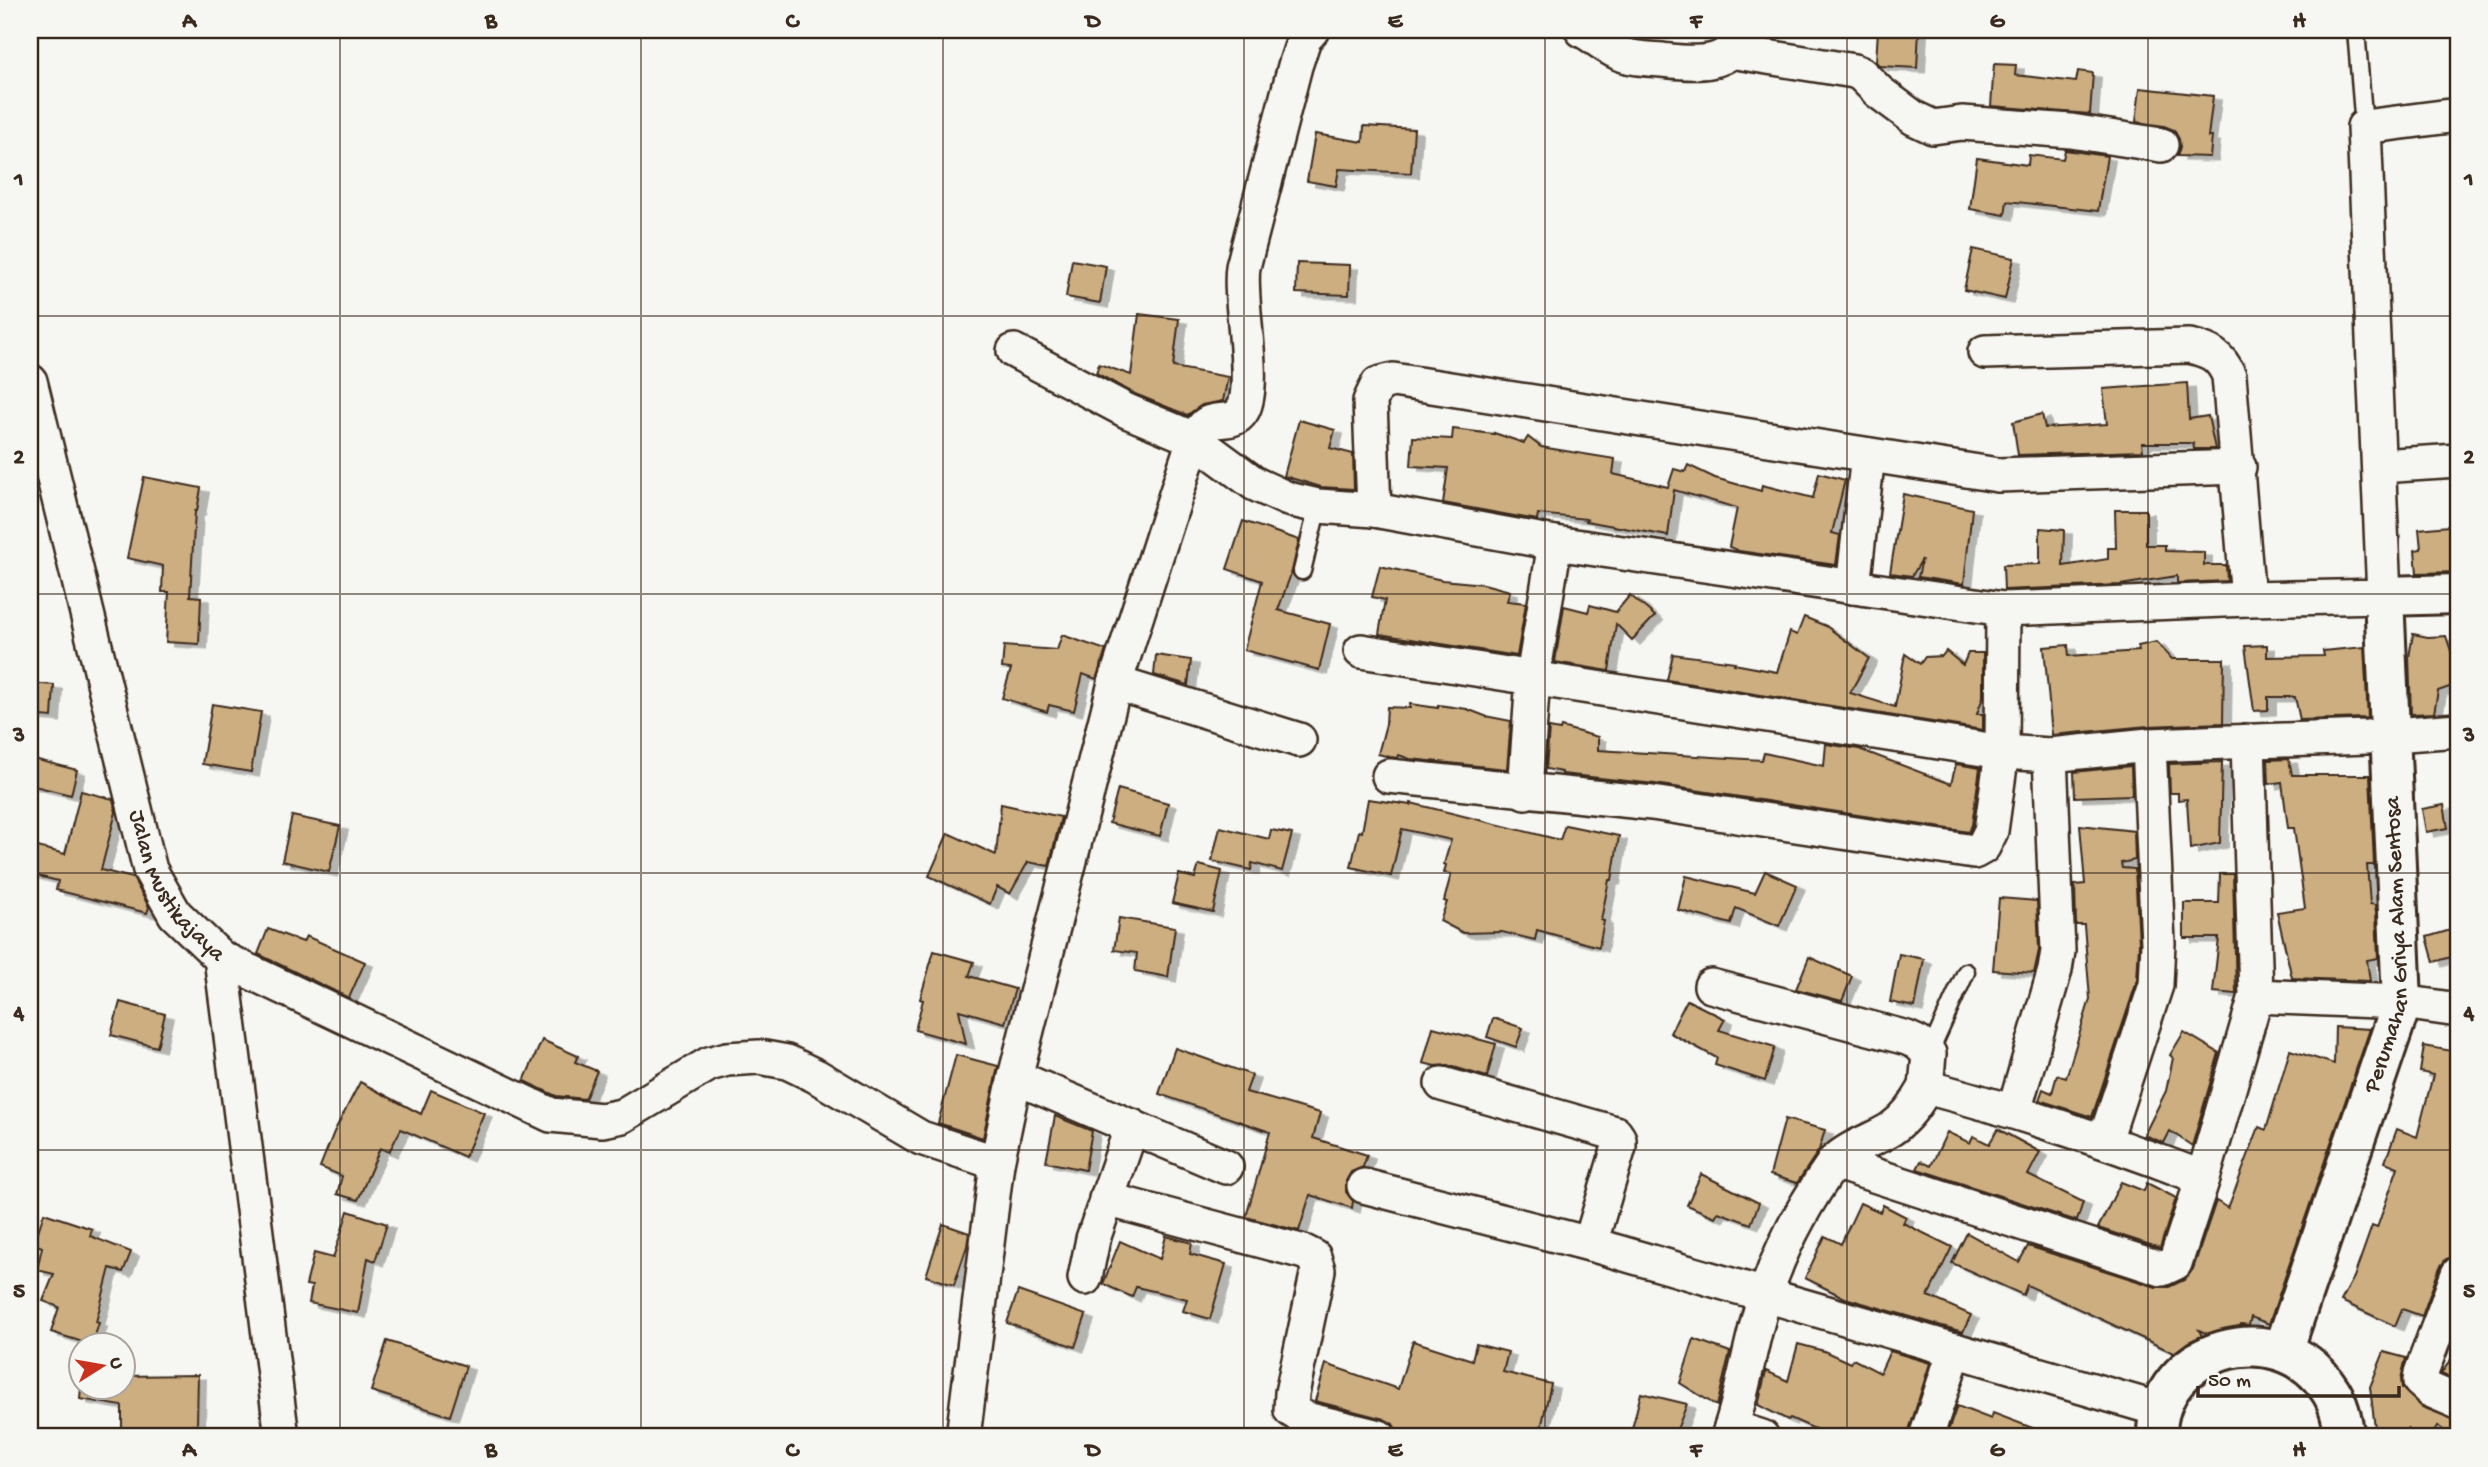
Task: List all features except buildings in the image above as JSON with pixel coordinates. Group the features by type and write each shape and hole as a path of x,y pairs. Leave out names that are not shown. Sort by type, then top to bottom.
{"street":[{"path":"963,1437 997,1163 1015,1077 1115,683 1194,439 1208,423 1235,418 1244,408 1247,374 1241,287 1243,267 1295,66 1304,39 1312,30"},
{"path":"1582,30 1614,50 1635,57 1697,64 1715,61 1735,40 1854,71 1914,118 1933,127 1962,123 2071,131 2161,145"},
{"path":"2384,596 2364,127 2458,114"},
{"path":"1986,352 2171,345 2203,349 2216,356 2229,376 2239,467 2248,599"},
{"path":"1014,351 1127,411 1194,439 1255,484 1288,499 1318,506 1374,510 1555,543 2003,609 2458,594"},
{"path":"1374,510 1370,401 1378,384 1394,380 2010,475 2239,467"},
{"name":"Jalan Mustikajaya","path":"30,382 150,870 175,914 220,958 282,1437"},
{"path":"1853,587 1868,455"},
{"path":"2379,466 2458,461"},
{"path":"1525,792 1534,677 1555,543"},
{"name":"Perumahan Griya Alam Sentosa","path":"2283,1351 2402,1002 2384,596"},
{"path":"1389,776 1652,803 1974,852 1983,847 1991,831 2002,752 2003,609"},
{"path":"1361,651 2002,752 2050,755 2149,745 2458,730"},
{"path":"1115,683 1299,740"},
{"path":"1834,1162 2162,1269 2175,1263 2203,1178 2256,996 2248,742"},
{"path":"2105,1140 2155,985 2158,943 2149,745"},
{"path":"2014,1111 2055,970 2057,951 2050,755"},
{"path":"220,958 551,1115 602,1120 622,1116 709,1064 727,1059 759,1057 787,1062 816,1076 921,1138 997,1163"},
{"path":"1711,986 1907,1038 1918,1043 1927,1070 1917,1103 1891,1129 1843,1153 1834,1162 1813,1192 1790,1236 1765,1296 1741,1434"},
{"path":"2256,996 2402,1002 2458,1010"},
{"path":"1927,1070 2014,1111 2105,1140 2203,1178"},
{"path":"1015,1077 1226,1167"},
{"path":"1442,1084 1615,1133 1619,1139 1619,1147 1590,1244"},
{"path":"1085,1278 1105,1199 1132,1126"},
{"path":"1364,1186 1590,1244 1955,1350 2159,1424 2170,1391 2183,1374 2200,1360 2219,1350 2241,1346 2262,1346 2283,1351 2308,1365 2328,1386 2341,1412 2345,1437"},
{"path":"1105,1199 1304,1252 1314,1257 1318,1270 1292,1393 1291,1410 1306,1419 1379,1437"},
{"path":"2458,1274 2420,1376 2425,1387 2458,1402"},
{"path":"1926,1437 1955,1350"}],"lane":[{"path":"2356,30 2364,127"},
{"path":"1302,571 1318,506"},
{"path":"1927,1070 1966,972"}]}
